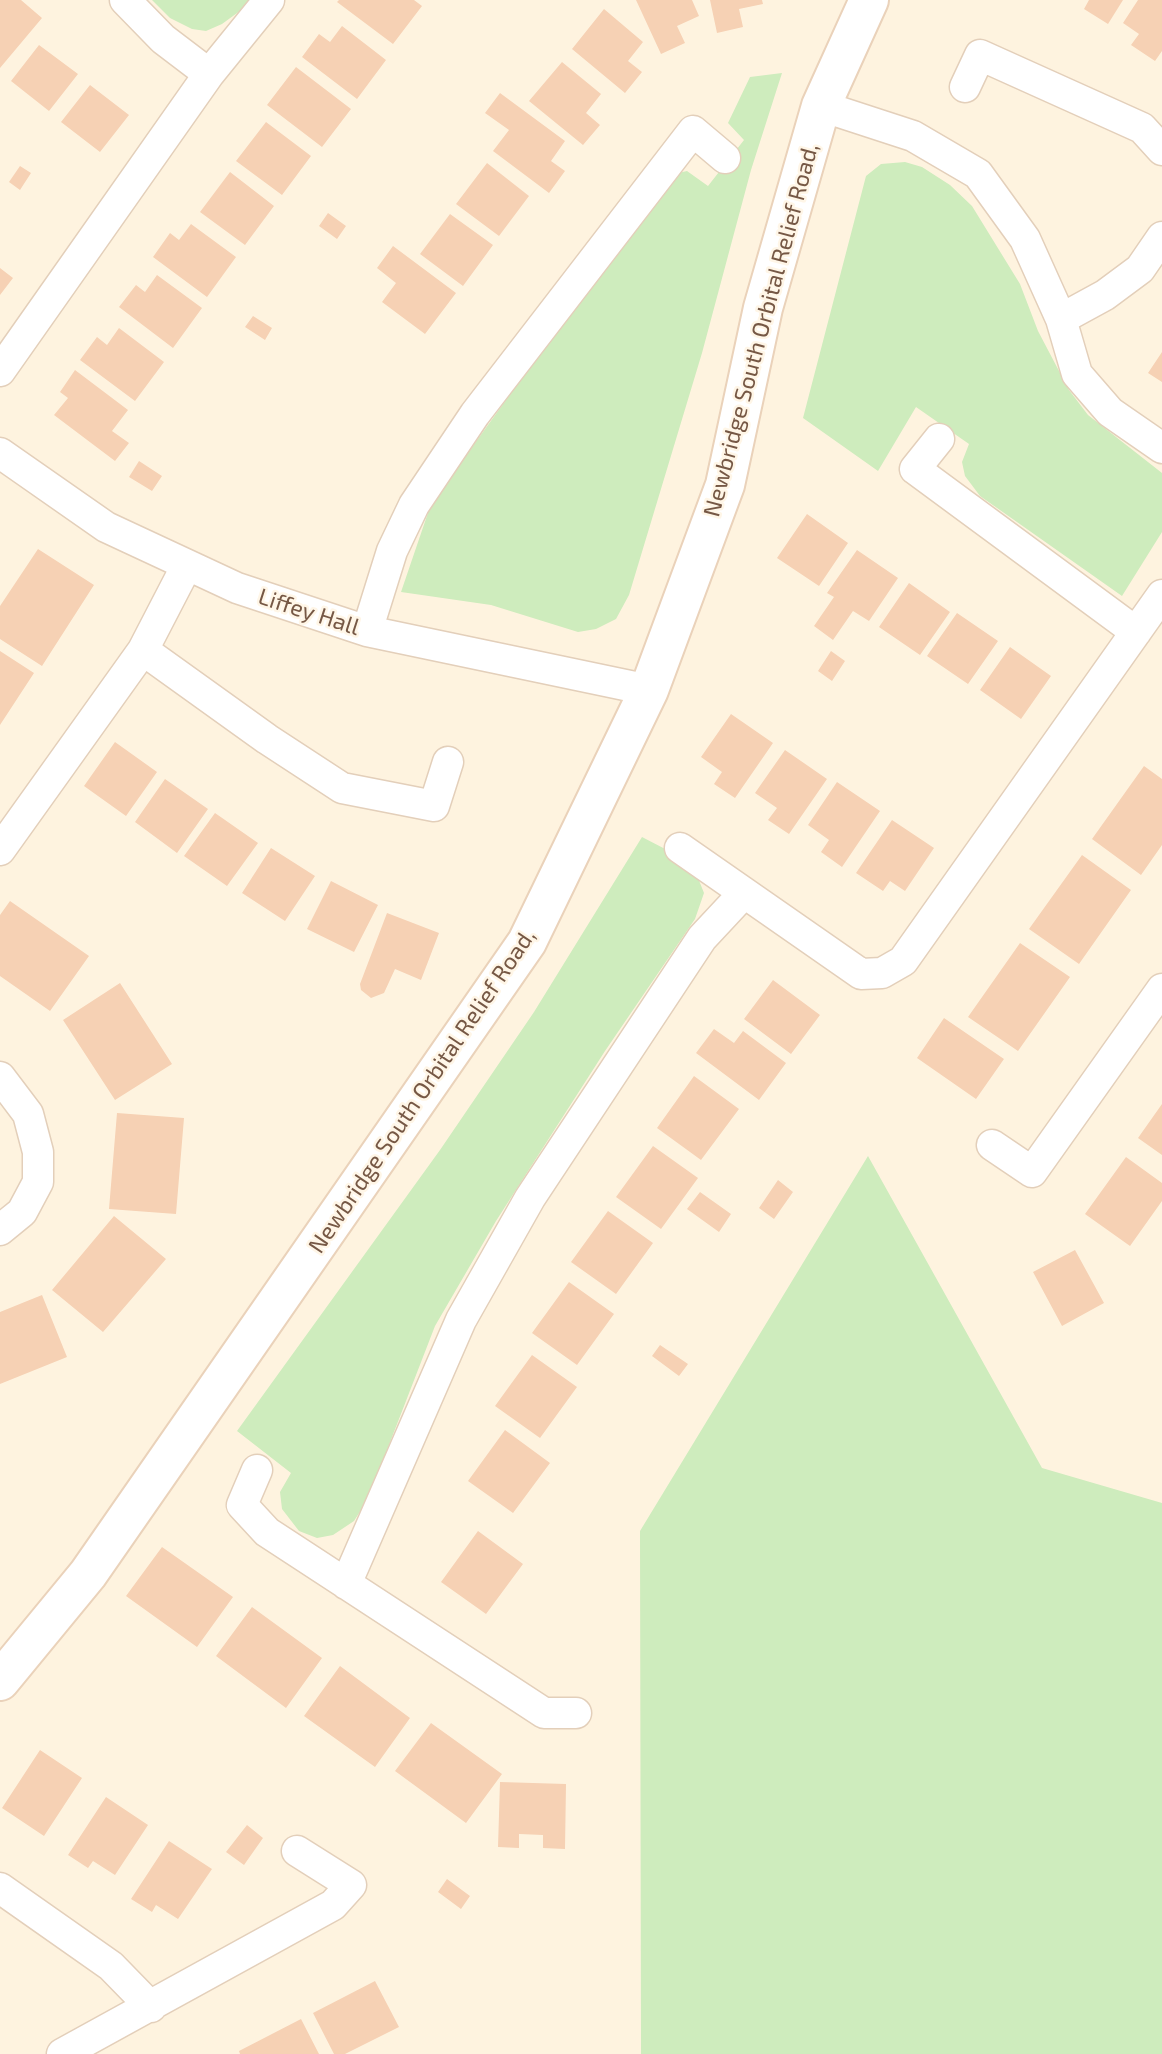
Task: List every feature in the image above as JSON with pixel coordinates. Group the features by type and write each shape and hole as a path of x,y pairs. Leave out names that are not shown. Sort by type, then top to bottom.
{"street":[{"path":"125,0 163,39 209,74"},
{"path":"0,371 209,74 270,0"},
{"name":"Newbridge South Orbital Relief Road,","path":"0,1681 88,1574 527,942 649,690 725,485 763,307 821,106 869,0"},
{"path":"965,87 980,55 1142,128 1162,150"},
{"path":"821,106 913,136 978,174 1025,239 1061,319 1077,374 1110,412 1162,448"},
{"path":"367,631 391,551 414,505 475,414 693,131 725,158"},
{"path":"1061,319 1105,295 1140,268 1162,237"},
{"path":"939,439 915,469 1136,632"},
{"name":"Liffey Hall","path":"0,453 106,527 236,588 367,631 649,690"},
{"path":"0,850 143,650 187,565"},
{"path":"680,848 861,974 882,973 903,961 1162,595"},
{"path":"143,650 267,739 342,788 434,806 448,762"},
{"path":"346,1584 461,1320 523,1210 702,938 744,893"},
{"path":"992,1145 1032,1172 1162,989"},
{"path":"0,1077 28,1114 38,1152 38,1182 22,1212 0,1230"},
{"path":"257,1470 242,1505 267,1532 544,1713 576,1713"},
{"path":"62,2054 332,1905 351,1885 297,1851"},
{"path":"0,1888 111,1966 150,2007"}],"green space":[{"path":"152,0 249,0 244,8 222,24 206,31 192,29 170,18"},
{"path":"782,73 751,170 702,353 629,595 616,619 596,629 578,632 491,605 401,592 431,504 612,253 674,174 687,171 708,186 744,140 728,123 750,77"},
{"path":"905,162 922,167 950,185 972,206 1020,284 1038,331 1069,390 1088,415 1162,473 1162,532 1122,596 980,496 965,476 962,462 969,444 916,407 878,471 803,418 866,176 881,164"},
{"path":"642,837 669,851 696,873 704,893 695,919 605,1051 496,1221 435,1326 368,1499 354,1521 333,1535 317,1538 299,1531 282,1509 280,1492 291,1473 237,1431 440,1150 534,1012"},
{"path":"868,1156 1042,1468 1162,1503 1162,2054 641,2054 640,1531"}],"building":[{"path":"0,0 21,0 42,18 0,68"},
{"path":"414,0 422,6 393,44 337,2"},
{"path":"636,0 692,0 699,16 677,26 685,43 661,54"},
{"path":"710,0 762,0 763,4 739,9 743,27 717,33"},
{"path":"1089,0 1123,0 1108,24 1084,9"},
{"path":"1138,0 1162,0 1162,51 1155,61 1131,45 1139,34 1123,23"},
{"path":"604,9 643,42 628,61 642,72 625,93 572,49"},
{"path":"342,26 386,60 357,99 302,57 319,34 330,42"},
{"path":"39,45 78,74 49,111 11,81"},
{"path":"562,62 601,94 586,113 600,125 583,145 529,101"},
{"path":"296,67 351,109 322,147 267,105"},
{"path":"90,85 129,115 100,152 61,122"},
{"path":"500,93 565,141 551,161 565,171 549,193 493,151 509,130 485,113"},
{"path":"266,122 311,156 282,195 236,161"},
{"path":"487,163 529,196 499,236 456,204"},
{"path":"20,166 31,173 20,190 9,182"},
{"path":"230,172 274,206 245,245 200,212"},
{"path":"328,213 346,226 337,239 319,226"},
{"path":"450,214 493,245 463,286 420,254"},
{"path":"191,224 236,257 207,297 153,257 170,233 179,240"},
{"path":"393,246 456,293 425,334 382,302 396,283 377,268"},
{"path":"0,268 13,278 0,295"},
{"path":"157,275 202,308 173,348 119,307 136,285 145,292"},
{"path":"253,316 272,328 265,340 245,327"},
{"path":"119,328 164,362 135,401 80,360 97,337 107,345"},
{"path":"1162,352 1162,382 1148,373"},
{"path":"75,370 128,410 112,431 129,443 115,461 54,415 68,398 60,392"},
{"path":"139,461 162,476 152,491 129,477"},
{"path":"807,514 848,543 819,586 777,558"},
{"path":"38,549 94,585 42,666 0,639 0,606"},
{"path":"857,550 898,578 869,621 853,611 833,640 814,626 834,597 827,593"},
{"path":"909,583 950,612 920,655 879,627"},
{"path":"957,613 998,641 968,684 927,656"},
{"path":"1010,647 1051,676 1021,719 980,690"},
{"path":"0,651 34,673 0,725"},
{"path":"831,651 845,661 832,681 818,671"},
{"path":"731,714 773,743 735,798 714,784 722,772 701,757"},
{"path":"115,742 157,772 126,816 84,786"},
{"path":"785,750 827,779 789,834 768,820 777,808 755,793"},
{"path":"1144,766 1162,779 1162,845 1141,875 1092,839"},
{"path":"165,779 208,809 177,853 135,822"},
{"path":"837,782 880,811 842,867 821,852 829,840 808,825"},
{"path":"215,813 258,843 227,886 184,856"},
{"path":"892,820 934,848 905,891 890,881 883,891 856,873"},
{"path":"271,848 315,876 285,921 242,893"},
{"path":"1082,855 1131,890 1079,964 1029,929"},
{"path":"331,881 378,905 354,952 307,929"},
{"path":"10,901 89,956 50,1011 0,976 0,915"},
{"path":"387,913 439,933 421,980 395,969 384,993 371,998 361,990 360,984"},
{"path":"1020,943 1070,977 1018,1051 968,1017"},
{"path":"773,980 820,1015 791,1054 744,1019"},
{"path":"120,983 172,1064 115,1100 63,1020"},
{"path":"944,1018 1004,1059 976,1099 917,1058"},
{"path":"714,1029 734,1043 743,1031 786,1063 759,1100 696,1053"},
{"path":"694,1076 739,1109 701,1160 657,1128"},
{"path":"1162,1104 1162,1155 1138,1138"},
{"path":"117,1113 184,1118 176,1214 109,1209"},
{"path":"653,1146 698,1178 661,1229 616,1197"},
{"path":"1126,1157 1162,1183 1162,1201 1130,1246 1085,1214"},
{"path":"778,1180 793,1192 774,1219 759,1208"},
{"path":"700,1192 731,1214 719,1232 687,1209"},
{"path":"608,1211 653,1243 616,1294 571,1262"},
{"path":"114,1216 166,1259 103,1332 52,1290"},
{"path":"1075,1250 1104,1303 1062,1326 1033,1272"},
{"path":"569,1282 614,1314 577,1365 532,1333"},
{"path":"42,1295 67,1357 0,1384 0,1312"},
{"path":"660,1345 688,1364 679,1376 652,1356"},
{"path":"532,1355 577,1387 540,1438 495,1406"},
{"path":"505,1430 550,1463 513,1513 468,1481"},
{"path":"478,1531 523,1564 486,1614 441,1582"},
{"path":"162,1547 233,1597 197,1647 126,1596"},
{"path":"252,1607 322,1658 286,1708 216,1656"},
{"path":"340,1666 410,1718 375,1767 304,1716"},
{"path":"431,1723 502,1774 466,1823 395,1771"},
{"path":"40,1750 82,1778 44,1836 2,1808"},
{"path":"500,1782 566,1784 565,1849 543,1848 543,1835 519,1834 519,1848 498,1847"},
{"path":"106,1797 148,1825 115,1875 93,1861 88,1868 68,1855"},
{"path":"247,1825 263,1838 244,1865 226,1852"},
{"path":"169,1841 212,1869 178,1919 156,1905 152,1912 131,1899"},
{"path":"447,1879 470,1896 461,1909 438,1892"},
{"path":"375,1981 399,2027 345,2054 334,2054 313,2013"},
{"path":"301,2019 319,2054 240,2054 239,2051"}]}
